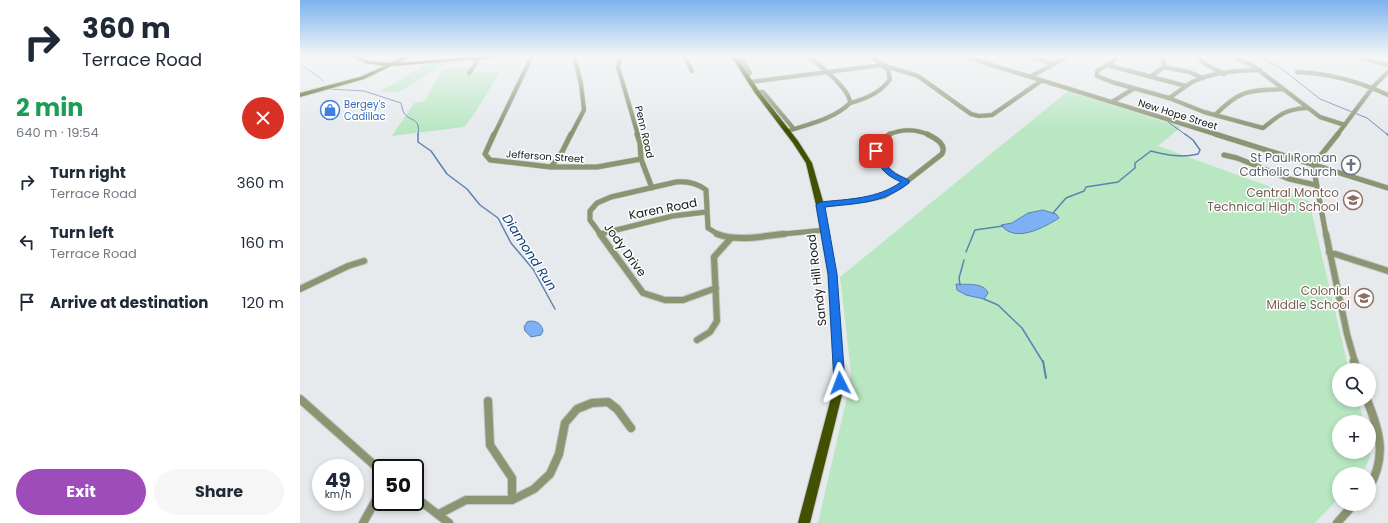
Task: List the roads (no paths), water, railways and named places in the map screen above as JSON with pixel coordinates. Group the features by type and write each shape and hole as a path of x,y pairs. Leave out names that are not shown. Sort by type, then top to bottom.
{"main road":[{"path":"300,95 353,80"},
{"name":"Sandy Hill Road","path":"750,82 791,130 809,163 825,230 835,299 840,383 804,523"}],"street":[{"name":"Jefferson Street","path":"520,80 485,154 490,160 550,167 597,167 641,159"},
{"path":"550,167 562,152 584,110 580,80"},
{"name":"Penn Road","path":"622,80 640,143 641,159 652,188"},
{"path":"750,82 762,80"},
{"path":"833,80 849,97 850,103"},
{"path":"791,130 836,114 850,103 872,95 886,87 889,80"},
{"path":"924,80 966,111 979,116 992,116 1041,81"},
{"path":"1106,80 1169,98 1196,110 1263,128 1287,109 1307,108"},
{"path":"1164,80 1186,86"},
{"path":"1169,98 1186,86 1198,80"},
{"path":"1273,80 1307,108 1325,120 1345,125"},
{"path":"1344,80 1373,87 1388,94"},
{"path":"1355,363 1347,334 1334,268 1329,252 1313,164 1380,80"},
{"name":"New Hope Street","path":"1041,81 1388,188"},
{"path":"1112,102 1133,89"},
{"path":"1215,115 1240,94 1256,90 1283,89"},
{"path":"820,205 876,198 893,191 936,160 943,152 943,145 930,134 919,131 904,131 883,138 876,145 877,155 884,168 893,176 906,181"},
{"path":"1224,155 1237,158 1289,180 1316,185"},
{"path":"652,188 681,182 697,184 706,190 708,228 718,234 731,238 825,230"},
{"name":"Jody Drive","path":"652,188 602,200 594,205 590,211 589,217 643,293 665,300 683,300 716,288"},
{"name":"Karen Road","path":"600,234 673,216 706,212"},
{"path":"697,340 710,332 717,321 714,257 731,238"},
{"path":"1329,252 1388,271"},
{"path":"300,290 348,266 364,260"},
{"path":"300,399 372,463"},
{"path":"488,401 490,444 512,478 512,500"},
{"path":"439,514 466,500 512,500 534,489 550,474 559,454 565,423 577,409 592,403 608,402 617,409 631,428"},
{"path":"1370,407 1385,438 1381,471 1376,480"},
{"path":"424,503 449,523"},
{"path":"363,523 372,507"},
{"path":"1337,523 1348,511"}],"water":[{"path":"1043,210 1056,214 1059,218 1046,226 1022,234 1007,231 1001,225 1012,223 1028,213"},
{"path":"956,284 969,284 983,287 988,293 984,299 966,295 957,290"},
{"path":"527,322 537,322 540,325 543,331 541,335 531,337 525,331 524,327"}],"waterway":[{"path":"1296,80 1320,99 1367,118 1388,135 1387,134"},
{"name":"Diamond Run","path":"329,89 364,91 401,103 402,109 406,116 418,125 418,135"},
{"path":"1168,122 1186,135"},
{"path":"1053,213 1066,198 1084,191 1086,187 1118,182 1135,168 1135,163 1151,151 1174,156 1198,154 1200,150 1193,140 1185,134"},
{"name":"Diamond Run","path":"418,135 418,142 431,151 447,174 467,189 480,205 498,218 511,243 533,269 555,309"},
{"path":"966,252 975,230 1003,226"},
{"path":"960,285 959,278 964,260"},
{"path":"984,299 998,305 1022,328 1043,362"},
{"path":"1043,361 1046,378"}],"place":[{"name":"Bergey's Cadillac","path":"330,110"},
{"name":"St Paul Roman Catholic Church","path":"1351,165"},
{"name":"Central Montco Technical High School","path":"1353,200"},
{"name":"Colonial Middle School","path":"1364,298"}]}
